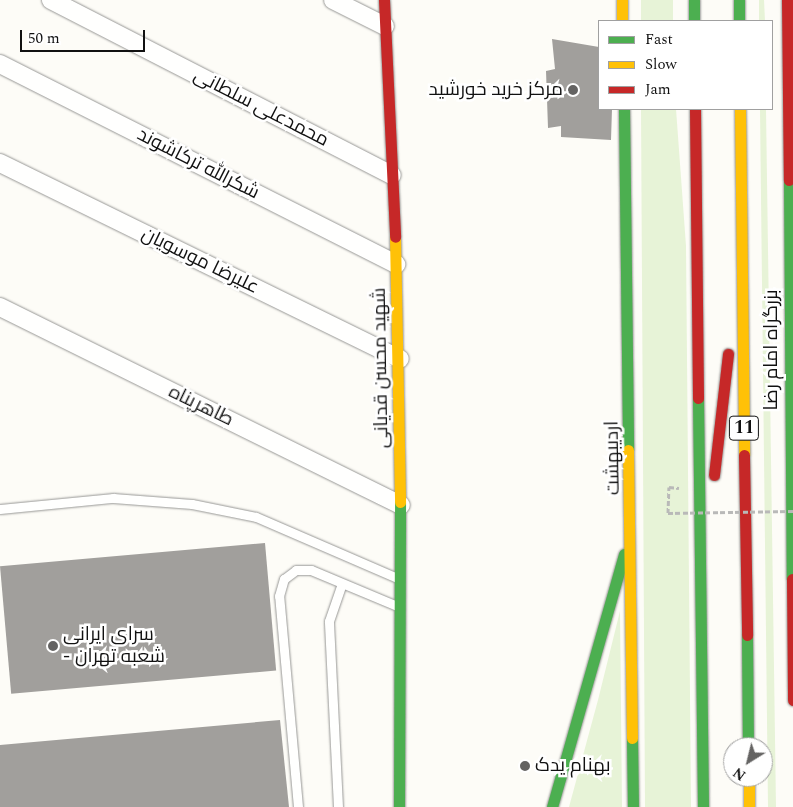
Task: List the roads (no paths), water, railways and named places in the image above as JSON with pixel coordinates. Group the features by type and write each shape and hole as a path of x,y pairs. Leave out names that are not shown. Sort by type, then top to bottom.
{"main road":[{"name":"شهید محسن قدیانی","path":"384,0 400,359 401,736"},
{"path":"622,0 622,20"},
{"path":"694,0 694,20"},
{"path":"739,0 739,20"},
{"name":"بزرگراه امام رضا","path":"786,0 793,700"},
{"name":"اردیبهشت","path":"624,110 633,807"},
{"path":"696,110 703,807"},
{"name":"بزرگراه امام رضا","path":"740,110 748,737"},
{"path":"789,245 793,217"},
{"path":"701,590 741,243"},
{"path":"791,527 793,547"},
{"path":"552,807 614,580 629,540"},
{"path":"399,807 401,736"},
{"path":"401,736 408,807"},
{"path":"749,787 749,807"}],"street":[{"name":"محمدعلی سلطانی","path":"51,0 392,175"},
{"path":"333,0 385,26"},
{"name":"شکرالله ترکاشوند","path":"0,64 396,264"},
{"name":"علیرضا موسویان","path":"0,163 400,359"},
{"name":"طاهرپناه","path":"0,307 401,505"}],"lane":[{"path":"0,509 113,498 192,504 256,517 401,581"},
{"path":"298,807 279,596 284,579 296,570 311,570 400,607"},
{"path":"338,807 330,621 342,584"}],"place":[{"name":"مرکز خرید خورشید","path":"573,90"},
{"name":"سرای ایرانی - شعبه تهران","path":"53,646"},
{"name":"بهنام یدک","path":"525,766"}]}
